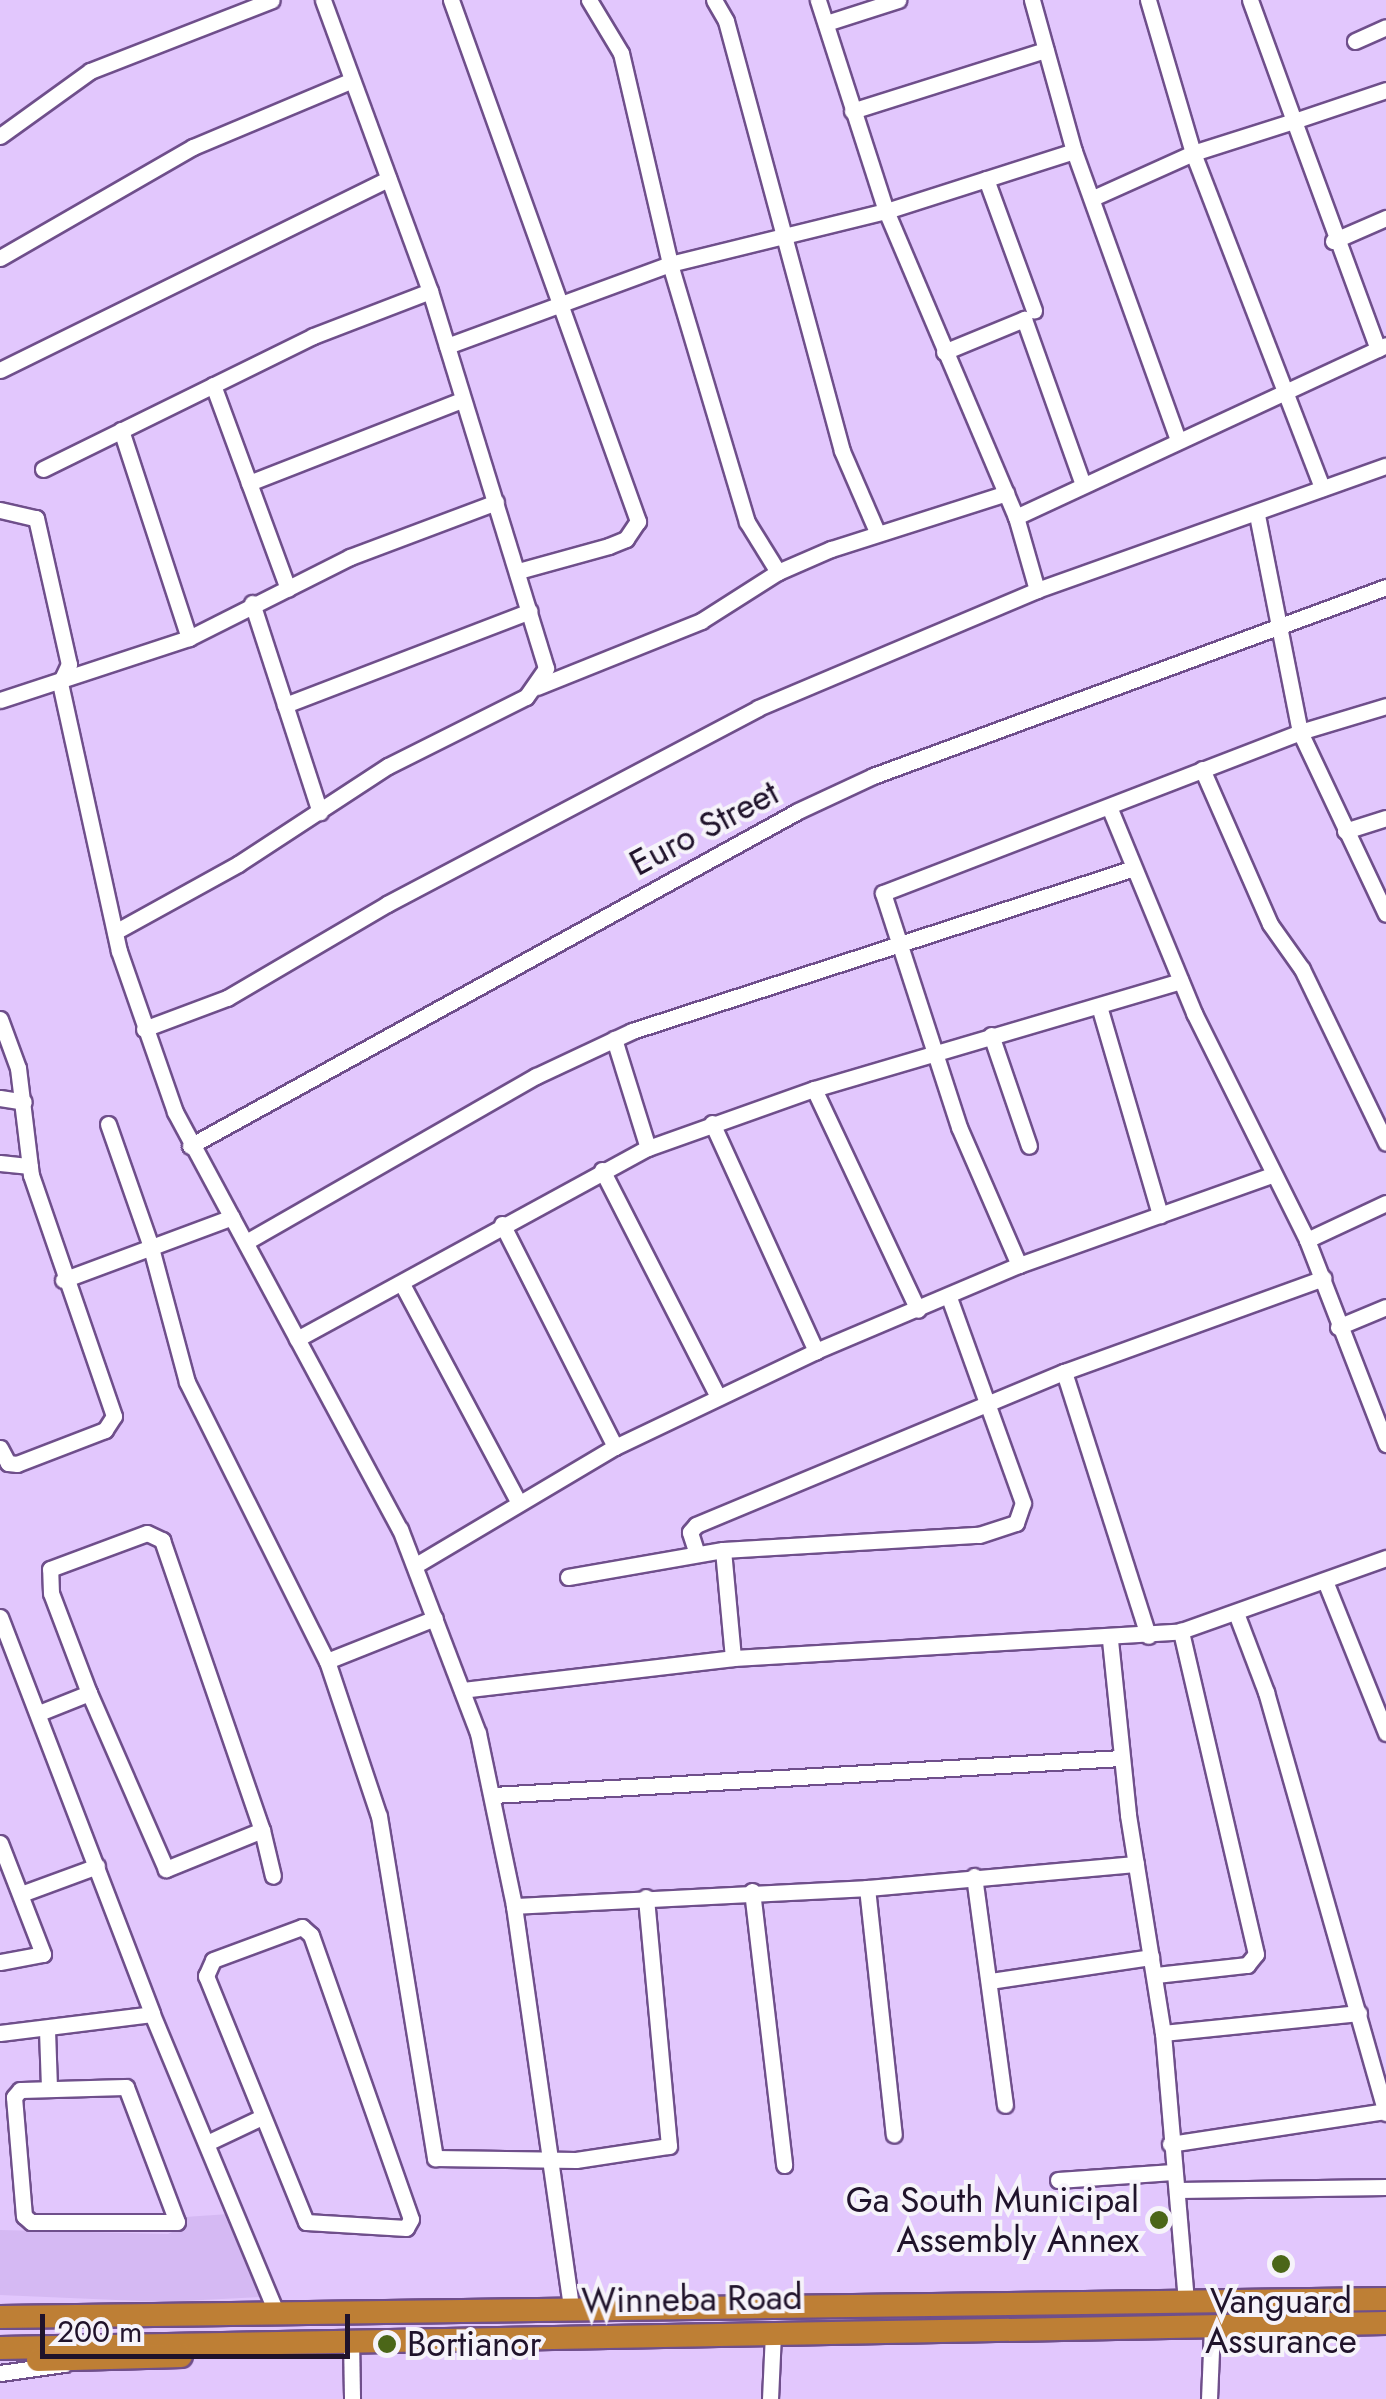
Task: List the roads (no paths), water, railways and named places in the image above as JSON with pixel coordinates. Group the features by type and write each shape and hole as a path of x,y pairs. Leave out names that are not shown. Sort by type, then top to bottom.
{"highway":[{"name":"Winneba Road","path":"0,2317 1386,2299"},
{"path":"1067,2328 1068,2302"},
{"path":"0,2305 93,2315"},
{"path":"746,2333 765,2327 771,2306"},
{"name":"Winneba Road","path":"0,2348 200,2341 1386,2322"},
{"path":"0,2362 181,2356 200,2341"}],"street":[{"path":"0,136 90,71 272,0"},
{"path":"323,0 430,292 518,570 546,668 537,687"},
{"path":"451,0 504,135 556,302 638,520 635,531 610,546 518,570"},
{"path":"589,0 622,53 670,264 746,522 778,572"},
{"path":"714,0 726,21 780,237 842,451 877,532"},
{"path":"818,0 886,210 1016,517 1037,590"},
{"path":"826,23 898,0"},
{"path":"1032,0 1074,150 1178,440"},
{"path":"1148,0 1193,154 1322,488"},
{"path":"1016,517 1082,482 1382,347 1333,241 1250,0"},
{"path":"1355,41 1386,27"},
{"path":"852,111 1046,50"},
{"path":"0,258 193,147 350,82"},
{"path":"1093,198 1193,154 1386,90"},
{"path":"447,346 556,302 670,264 886,210 1074,150"},
{"path":"0,370 389,179"},
{"path":"986,179 1034,310"},
{"path":"1333,241 1386,218"},
{"path":"43,469 313,336 430,292"},
{"path":"944,352 1024,319 1082,482"},
{"path":"213,386 288,588"},
{"path":"250,483 462,400"},
{"path":"120,430 189,638"},
{"path":"144,1029 226,998 388,904 758,708 1037,590 1386,466"},
{"path":"115,932 320,812 388,766 537,687 701,622 778,572 877,532 1006,494"},
{"path":"0,700 189,638 350,556 496,502"},
{"path":"0,510 36,518 68,664 60,683 115,932 144,1029 190,1146 246,1242 416,1565 462,1690 492,1795 514,1906 572,2311"},
{"path":"1257,515 1275,627 1300,732 1386,914"},
{"name":"Euro Street","path":"190,1146 798,811 873,776 1386,587"},
{"path":"252,603 320,812"},
{"path":"286,705 530,611"},
{"path":"1019,1264 979,1180 896,943 883,903 890,886 1110,808 1300,732 1386,706"},
{"path":"1202,769 1270,924 1302,969 1386,1143"},
{"path":"1110,808 1131,869 1180,981 1307,1240 1338,1327 1382,1423 1386,1444"},
{"path":"1345,832 1386,818"},
{"path":"246,1242 520,1085 614,1040 896,943 1131,869"},
{"path":"297,1339 402,1284 502,1224 648,1148 814,1089 1180,981"},
{"path":"1099,1006 1160,1215"},
{"path":"0,1019 24,1102 30,1166 63,1280 112,1424 16,1464 8,1463 0,1448"},
{"path":"991,1035 1029,1146"},
{"path":"614,1040 648,1148"},
{"path":"814,1089 918,1310"},
{"path":"0,1098 24,1102"},
{"path":"712,1123 816,1351"},
{"path":"108,1124 150,1244 187,1382 327,1661 380,1816 435,2158 552,2160 669,2146 646,1897"},
{"path":"0,1163 30,1166"},
{"path":"602,1170 718,1397"},
{"path":"416,1565 615,1448 816,1351 949,1298 1019,1264 1272,1175"},
{"path":"1307,1240 1386,1203"},
{"path":"63,1280 150,1244 232,1217"},
{"path":"502,1224 615,1448"},
{"path":"697,1554 692,1526 1064,1372 1322,1278"},
{"path":"402,1284 519,1502"},
{"path":"568,1577 723,1550 978,1535 1016,1523 1023,1503 949,1298"},
{"path":"1338,1327 1386,1307"},
{"path":"1064,1372 1148,1636"},
{"path":"262,1830 166,1868 88,1694 50,1593 50,1569 157,1533 262,1830 273,1876"},
{"path":"723,1550 733,1658"},
{"path":"462,1690 733,1658 1148,1636 1181,1631 1236,1613 1386,1558"},
{"path":"1325,1581 1386,1733"},
{"path":"1170,2144 1386,2112 1266,1692 1236,1613"},
{"path":"0,1617 152,2014 276,2312"},
{"path":"327,1661 435,1618"},
{"path":"1156,1975 1247,1966 1256,1954 1181,1631"},
{"path":"1110,1640 1120,1758 1163,2033 1186,2304"},
{"path":"39,1714 88,1694"},
{"path":"492,1795 1120,1758"},
{"path":"0,1843 43,1954 0,1962"},
{"path":"514,1906 866,1888 1136,1864"},
{"path":"21,1894 97,1866"},
{"path":"974,1876 1005,2106"},
{"path":"866,1888 894,2135"},
{"path":"752,1891 784,2164"},
{"path":"302,1927 311,1935 411,2219 406,2228 306,2222 260,2118 204,1968 302,1927"},
{"path":"990,1981 1151,1957"},
{"path":"1163,2033 1359,2013"},
{"path":"0,2033 152,2014"},
{"path":"47,2030 48,2088"},
{"path":"126,2087 176,2222 31,2222 24,2216 14,2097 20,2090 48,2088 126,2087"},
{"path":"207,2143 260,2118"},
{"path":"1058,2180 1173,2172"},
{"path":"1178,2190 1386,2187"},
{"path":"1209,2399 1212,2326"},
{"path":"770,2399 772,2332"},
{"path":"351,2339 352,2399"},
{"path":"0,2373 46,2372 72,2360"}],"place":[{"name":"Ga South Municipal Assembly Annex","path":"1159,2220"},
{"name":"Vanguard Assurance","path":"1281,2264"},
{"name":"Bortianor","path":"387,2344"}]}
